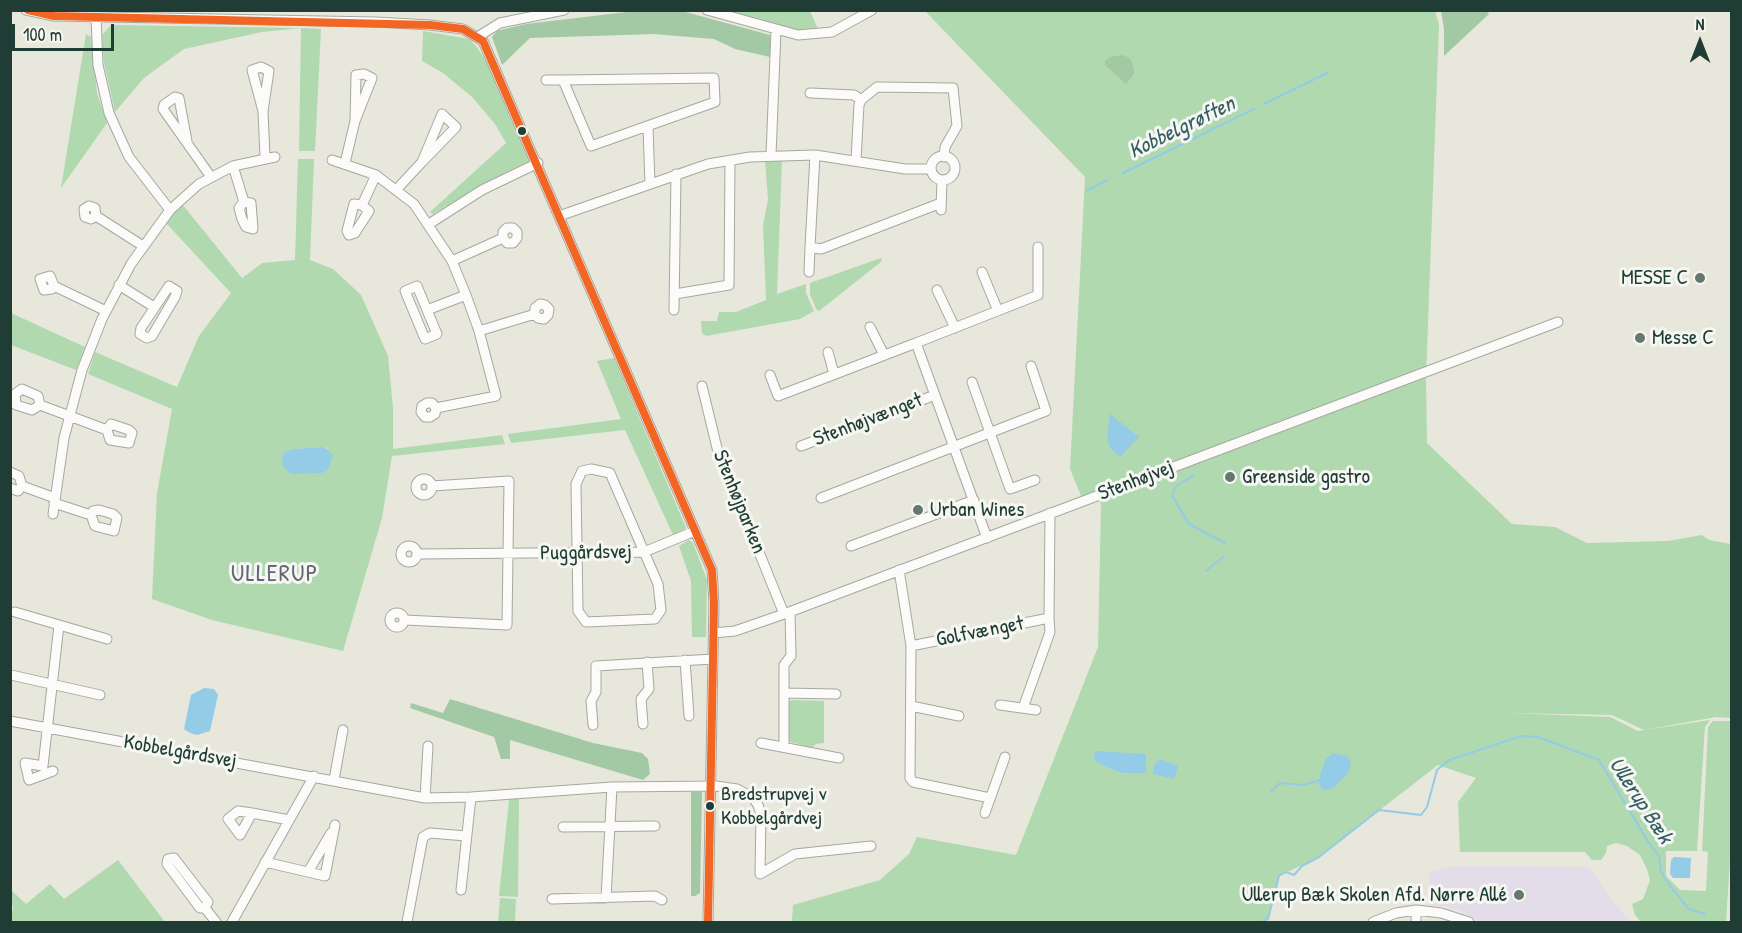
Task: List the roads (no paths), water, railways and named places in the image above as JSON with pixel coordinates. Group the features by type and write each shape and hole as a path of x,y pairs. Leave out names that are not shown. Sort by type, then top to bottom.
{"street":[{"path":"26,10 39,15 96,17 194,15 387,22 463,29 479,36 491,55 538,163 696,531 713,578 708,922"},
{"path":"706,10 776,31 798,35 832,32 872,10"},
{"path":"479,36 500,24 562,11"},
{"path":"96,17 99,73 112,120 140,174 170,210"},
{"path":"771,155 776,31"},
{"path":"546,80 714,78 715,102 591,146 563,80"},
{"path":"855,160 861,100 877,87 953,88 957,126 945,147 944,157"},
{"path":"810,93 854,95 861,100"},
{"path":"53,514 69,415 88,352 119,285 143,246 170,210 211,177 233,166 270,157 263,111"},
{"path":"397,189 456,127 441,114 422,162"},
{"path":"345,163 354,120"},
{"path":"648,127 650,184"},
{"path":"187,141 211,177"},
{"path":"559,216 676,174 730,160 771,155 815,155 905,169 931,169"},
{"path":"809,272 815,155"},
{"path":"944,157 951,160 954,169 951,176 942,180 934,176 931,169 936,159 944,157"},
{"path":"332,160 376,176 397,189 429,224 452,261 479,331 496,396 436,408"},
{"path":"675,294 729,285 730,160"},
{"path":"429,224 482,190 538,163"},
{"path":"233,166 244,202"},
{"path":"674,310 676,174"},
{"path":"362,206 376,176"},
{"path":"810,247 820,249 941,206 942,180"},
{"path":"96,216 143,246"},
{"path":"452,261 503,238"},
{"path":"770,375 778,396 1038,295 1038,247"},
{"path":"982,272 998,311"},
{"path":"119,285 154,307"},
{"path":"54,286 106,311"},
{"path":"169,286 177,291 156,329 147,339 140,334 141,328 154,307 169,286"},
{"path":"417,286 427,310 437,334 425,339 405,291 417,286"},
{"path":"937,290 955,328"},
{"path":"427,310 466,295"},
{"path":"479,331 534,314"},
{"name":"Stenhøjvej","path":"713,633 735,631 787,613 1558,322"},
{"path":"870,327 884,355"},
{"name":"Stenhøjvænget","path":"916,343 987,538"},
{"path":"828,352 834,374"},
{"path":"821,498 1046,411 1031,366"},
{"path":"972,382 1010,489 1035,480"},
{"name":"Stenhøjparken","path":"702,386 717,448 787,613"},
{"name":"Stenhøjvænget","path":"801,446 935,395"},
{"path":"40,405 107,430"},
{"path":"591,468 610,473 644,552 660,592 661,610 655,619 586,622 578,611 576,484 579,475 591,468"},
{"path":"10,472 19,476 22,486 91,515"},
{"name":"Puggårdsvej","path":"405,620 507,626 509,481 432,486"},
{"path":"10,488 18,491 22,486"},
{"path":"851,546 974,500"},
{"name":"Golfvænget","path":"1023,708 1050,632 1050,513"},
{"name":"Puggårdsvej","path":"417,554 644,552 696,531"},
{"name":"Golfvænget","path":"899,570 910,646 910,778 913,782 990,798"},
{"path":"15,612 107,639"},
{"path":"783,747 784,665 791,656 787,613"},
{"name":"Golfvænget","path":"910,646 1049,618"},
{"path":"43,766 59,625"},
{"path":"593,725 591,702 597,693 596,666 712,659"},
{"path":"685,660 689,716"},
{"path":"642,724 641,699 649,689 647,662"},
{"path":"11,675 100,695"},
{"path":"784,693 836,694"},
{"path":"1000,705 1036,710"},
{"path":"911,706 959,716"},
{"name":"Kobbelgårdsvej","path":"10,721 425,798 612,787 711,786 744,791 758,805 761,815 760,874 795,854 871,846"},
{"path":"334,780 342,730"},
{"path":"761,743 839,758"},
{"path":"425,798 428,746"},
{"path":"986,813 1005,757"},
{"path":"232,922 314,776"},
{"path":"606,898 612,787"},
{"path":"461,890 471,797"},
{"path":"252,813 289,820"},
{"path":"266,862 308,872 326,876 335,825 308,872"},
{"path":"563,827 655,826"},
{"path":"406,922 423,837 430,832 466,836"},
{"path":"205,908 207,902 174,858 168,859 167,864 173,873 200,908 205,908 216,922"},
{"path":"552,898 655,896 663,900"},
{"path":"1373,922 1396,913 1416,910 1441,912 1469,922"},
{"path":"1416,910 1416,922"}],"water":[{"path":"1110,414 1139,437 1120,457 1110,448 1107,438"},
{"path":"324,447 333,455 328,470 322,473 291,474 283,467 284,453 294,449"},
{"path":"204,688 214,689 218,695 210,731 197,735 184,729 191,695"},
{"path":"1095,751 1146,754 1146,773 1123,773 1106,767 1094,760"},
{"path":"1333,753 1348,756 1351,765 1348,773 1333,788 1324,790 1319,786 1320,776 1325,760"},
{"path":"1160,759 1178,766 1174,779 1153,774 1154,765"},
{"path":"1674,857 1691,858 1690,878 1673,878 1670,874 1671,860"}],"waterway":[{"name":"Kobbelgrøften","path":"1264,104 1327,73"},
{"name":"Kobbelgrøften","path":"1123,173 1254,109"},
{"name":"Kobbelgrøften","path":"1086,191 1107,180"},
{"path":"1194,475 1176,486 1172,496 1189,524 1225,543"},
{"path":"1206,571 1223,557"},
{"name":"Ullerup Bæk","path":"1261,922 1268,919 1279,876 1286,872 1294,875 1302,866 1319,857 1379,810 1421,815 1427,807 1437,770 1449,760 1521,736 1538,737 1599,760 1659,856 1661,872 1671,887 1689,909 1705,914"},
{"path":"1271,792 1280,783 1304,785 1320,780"}],"place":[{"name":"MESSE C","path":"1700,278"},
{"name":"Messe C","path":"1640,338"},
{"name":"Greenside gastro","path":"1230,477"},
{"name":"Urban Wines","path":"918,510"},
{"name":"Bredstrupvej v Kobbelgårdvej","path":"710,806"},
{"name":"Ullerup Bæk Skolen Afd. Nørre Allé","path":"1519,895"}],"district":[{"name":"ULLERUP","path":"275,575"}]}
